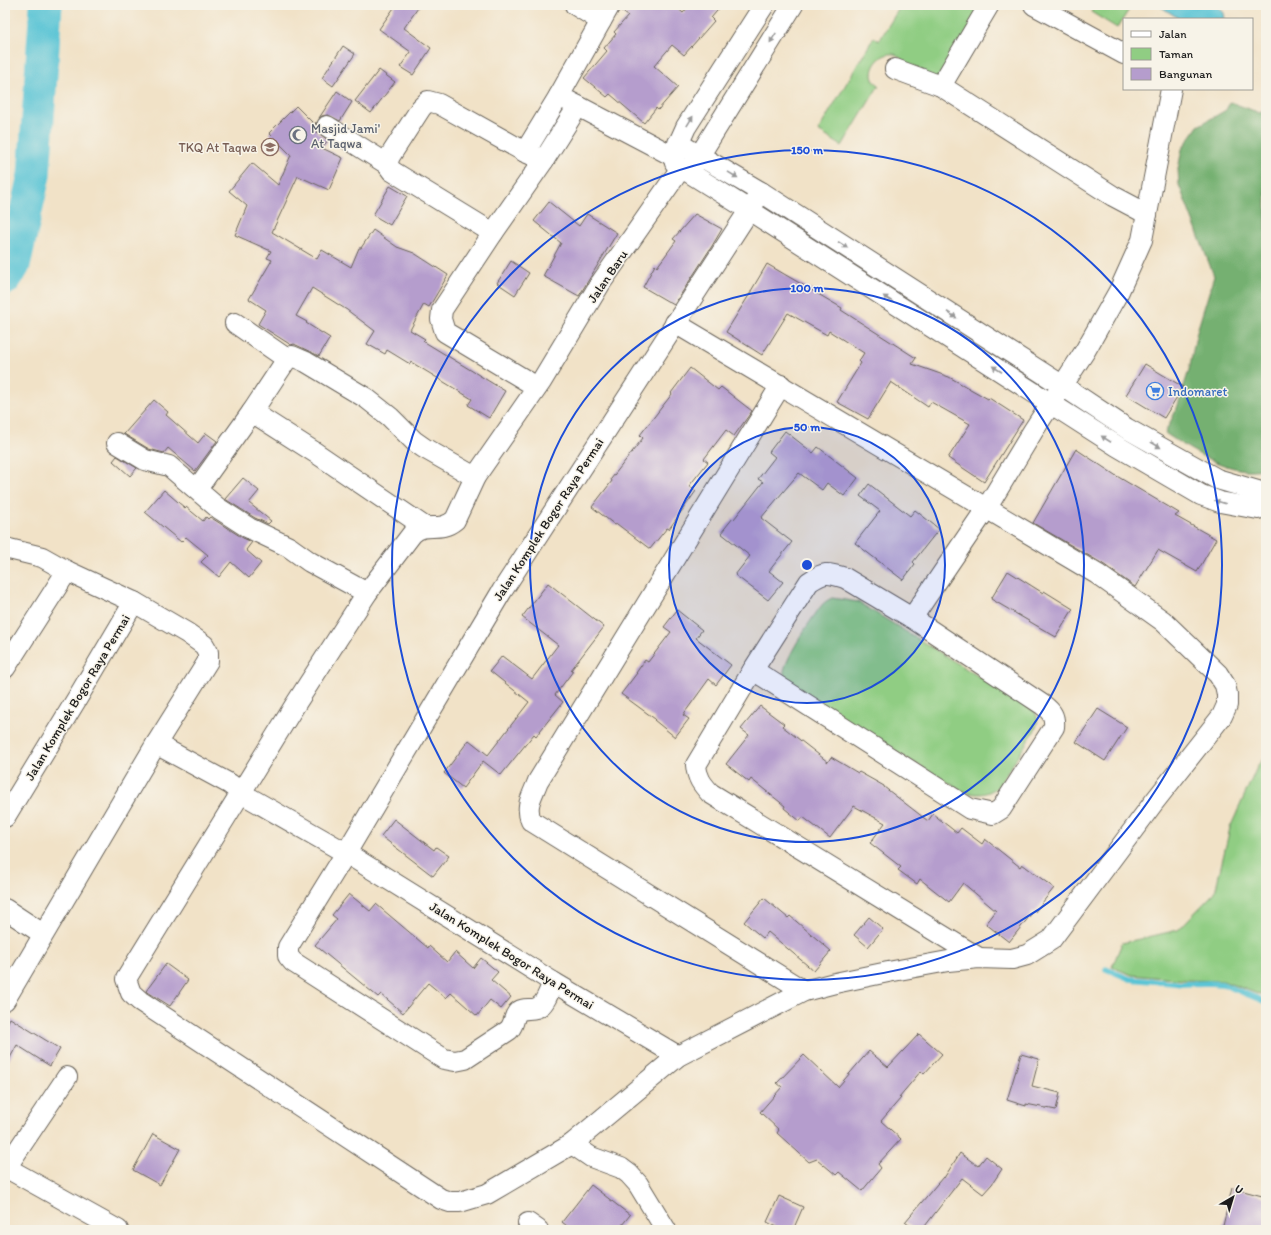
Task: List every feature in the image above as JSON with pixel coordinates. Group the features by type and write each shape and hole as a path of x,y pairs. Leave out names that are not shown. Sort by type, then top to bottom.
{"street":[{"path":"526,152 606,13 575,5"},
{"path":"677,158 686,127 764,5"},
{"path":"699,155 793,5"},
{"path":"941,86 989,5"},
{"path":"1034,5 1123,53"},
{"path":"895,69 941,86 1113,196 1147,214"},
{"path":"912,618 986,509 1051,404 1064,386 1122,284 1142,240 1171,90"},
{"path":"559,96 677,158 749,210 1117,446 1201,495 1220,502 1262,500"},
{"path":"387,164 390,156 420,108 428,102 438,104 526,152 544,160"},
{"path":"537,387 445,332 441,318 442,310 492,233 544,160 578,106"},
{"path":"327,126 387,164 392,171 492,233"},
{"path":"677,158 699,155 760,192 1064,386 1126,428 1208,474 1262,500"},
{"name":"Jalan Baru","path":"475,477 537,387 677,158"},
{"name":"Jalan Komplek Bogor Raya Permai","path":"346,852 502,591 760,192"},
{"path":"235,323 286,359"},
{"path":"197,489 252,412 286,359 292,356 298,358 366,398 390,417 414,441 475,477 455,520 449,525 441,528 425,527 418,529 412,534 367,593 295,705 126,979 131,993 140,1001 441,1199 450,1202 460,1202 487,1194 572,1144 678,1056 804,992 835,983 948,961 979,958 1012,958 1027,955 1051,940 1154,802 1222,716 1227,705 1225,685 1218,674 1163,622 1097,574 675,323"},
{"path":"781,385 538,781 528,807 528,814 531,822 804,992"},
{"path":"252,412 316,453 425,527"},
{"path":"117,443 145,460 169,466 218,508 249,528 289,547 310,562 367,593"},
{"name":"Jalan Komplek Bogor Raya Permai","path":"5,548 42,557 134,602 187,633 204,645 208,652 208,661 156,744 5,1000"},
{"path":"5,668 68,571"},
{"path":"753,670 970,808 993,814 1001,809 1054,727 1055,719 1051,711 912,618 845,578 834,574 822,573 809,582 753,670 696,765 697,775 702,785 710,793 979,958"},
{"name":"Jalan Komplek Bogor Raya Permai","path":"6,813 78,697 134,602"},
{"name":"Jalan Komplek Bogor Raya Permai","path":"156,744 230,784 241,793 346,852 553,982 678,1056"},
{"path":"346,852 288,947 288,956 293,962 444,1059 455,1061 465,1059 509,1030 513,1025 517,1014 522,1009 537,1009 542,1005 553,982"},
{"path":"5,909 43,934"},
{"path":"67,1076 5,1168 118,1230"},
{"path":"572,1144 591,1157 621,1168 629,1174 638,1184 666,1230"}],"green space":[{"path":"901,5 1000,5 946,92 908,69 901,58 897,55 889,54 880,59 876,63 872,72 874,81 879,85 842,146 818,131 874,37 879,41"},
{"path":"1095,5 1132,5 1117,28 1091,12"},
{"path":"1230,102 1260,113 1266,106 1266,468 1254,470 1240,469 1213,461 1200,455 1165,433 1177,408 1189,370 1197,331 1214,276 1179,185 1178,169 1182,149 1198,126 1226,110"},
{"path":"832,598 858,602 1033,710 1037,720 1035,730 998,787 981,794 973,794 963,791 794,693 788,686 784,677 786,664 812,618 826,601"},
{"path":"1266,756 1266,997 1223,981 1185,980 1132,975 1112,967 1122,943 1178,930 1215,892 1230,828 1258,765"}],"water":[{"path":"1158,5 1217,5 1224,13 1225,18 1178,18"}],"building":[{"path":"396,5 420,5 404,28 431,48 413,75 400,67 411,52 379,29"},
{"path":"621,5 674,5 683,13 690,5 722,5 711,18 714,21 684,55 672,45 654,66 678,87 658,110 656,108 644,123 610,94 607,97 584,78 607,51 604,48 616,34 614,32 628,16 620,10"},
{"path":"343,46 355,54 333,86 322,78"},
{"path":"379,70 395,82 371,113 355,101"},
{"path":"337,91 352,102 340,121 328,115 319,118"},
{"path":"296,106 315,125 316,122 317,132 328,140 322,148 343,158 329,190 298,176 272,232 317,259 322,250 351,267 359,248 361,248 373,230 397,247 414,253 448,275 429,307 424,304 410,330 425,339 423,341 505,391 489,418 468,405 472,399 411,362 410,364 387,350 385,354 367,344 375,331 347,310 312,288 296,316 330,338 319,356 294,344 291,345 258,324 266,310 249,299 272,260 267,258 271,251 235,235 247,206 229,191 252,163 278,185 291,155 269,133"},
{"path":"390,186 407,196 390,225 373,215"},
{"path":"549,202 579,226 587,214 617,233 579,296 543,276 561,243 534,221"},
{"path":"695,214 722,229 674,305 643,287 655,265 657,267 676,241 673,239"},
{"path":"511,261 529,273 515,295 497,283"},
{"path":"767,264 842,308 841,310 916,358 912,364 949,377 988,399 989,398 1023,420 984,482 948,458 970,424 931,402 928,407 891,382 868,419 837,402 861,363 859,361 864,353 829,331 827,335 788,313 762,355 726,332"},
{"name":"Indomaret","path":"1145,364 1183,387 1164,418 1126,395"},
{"path":"690,368 718,390 721,387 752,411 734,436 726,430 704,459 708,462 689,486 696,491 669,529 667,528 650,549 592,507 612,481 611,479 643,438 640,435"},
{"path":"154,400 168,412 166,415 198,443 206,433 217,441 195,471 168,448 164,453 149,449 124,434"},
{"path":"785,431 813,453 818,447 858,478 844,496 827,483 822,490 799,473 761,518 792,542 769,571 783,582 768,600 735,575 750,556 721,533 763,482 758,479 775,457 769,452"},
{"path":"1076,449 1115,475 1179,513 1175,516 1216,539 1197,572 1158,550 1135,587 1103,564 1033,523"},
{"path":"117,456 137,468 130,476 113,461"},
{"path":"243,478 259,491 249,503 271,521 268,524 255,518 225,499"},
{"path":"869,484 910,516 915,510 939,529 913,562 915,564 903,580 855,543 880,511 860,496"},
{"path":"164,490 203,521 206,517 208,519 210,517 252,542 246,550 261,563 249,578 231,562 219,577 201,562 208,555 186,537 181,542 145,512"},
{"path":"1008,571 1043,593 1044,591 1073,609 1056,637 991,599"},
{"path":"548,583 604,627 571,670 573,671 555,695 563,702 536,736 534,734 501,775 483,761 463,788 444,773 469,740 488,755 529,702 490,671 502,656 532,679 558,645 522,617"},
{"path":"677,610 702,630 696,638 731,665 716,685 709,679 683,715 689,719 675,737 654,720 655,719 621,694 645,660 648,662 671,632 664,627"},
{"path":"760,706 784,724 782,726 828,762 831,757 884,786 928,821 933,814 957,833 961,828 982,844 985,839 1020,867 1022,864 1054,888 1009,942 986,924 996,911 963,883 949,902 920,879 917,884 898,870 901,867 870,843 885,823 854,806 830,838 803,817 800,821 784,808 785,806 751,779 749,782 726,764 749,735 741,729"},
{"path":"1098,709 1127,727 1105,761 1076,742"},
{"path":"394,819 434,850 436,847 449,856 433,876 381,836"},
{"path":"349,894 370,911 376,904 447,962 455,952 473,968 481,958 498,972 491,980 511,997 501,1009 490,1000 477,1016 451,993 446,998 428,983 403,1013 381,994 378,997 315,945 337,919 332,915"},
{"path":"764,898 788,918 790,916 831,951 814,971 768,932 763,938 744,922"},
{"path":"869,917 883,929 868,947 854,935"},
{"path":"166,964 188,980 170,1006 146,991"},
{"path":"10,1018 60,1049 50,1066 17,1045 5,1067 5,1028"},
{"path":"919,1034 942,1054 924,1074 921,1071 899,1097 901,1098 881,1121 901,1139 878,1164 881,1168 862,1191 839,1172 836,1175 817,1159 809,1162 777,1133 779,1130 760,1112 782,1087 777,1083 804,1055 838,1087 869,1051 888,1067"},
{"path":"1021,1054 1039,1059 1032,1086 1060,1093 1056,1110 1026,1104 1026,1106 1007,1100"},
{"path":"153,1134 180,1149 160,1185 133,1170"},
{"path":"960,1153 978,1166 986,1156 1002,1169 983,1194 962,1178 922,1230 915,1230 905,1222 943,1177 944,1178"},
{"path":"591,1185 630,1215 618,1230 572,1230 562,1222"},
{"path":"1232,1188 1266,1197 1266,1230 1222,1230"},
{"path":"779,1196 803,1207 793,1230 783,1230 767,1222"}],"waterway":[{"path":"5,279 14,265 34,175 46,5"},
{"path":"1106,969 1130,979 1183,984 1222,984 1266,1002"}],"place":[{"name":"Masjid Jami' At Taqwa","path":"298,135"},
{"name":"TKQ At Taqwa","path":"270,147"},
{"name":"Indomaret","path":"1155,391"}]}
